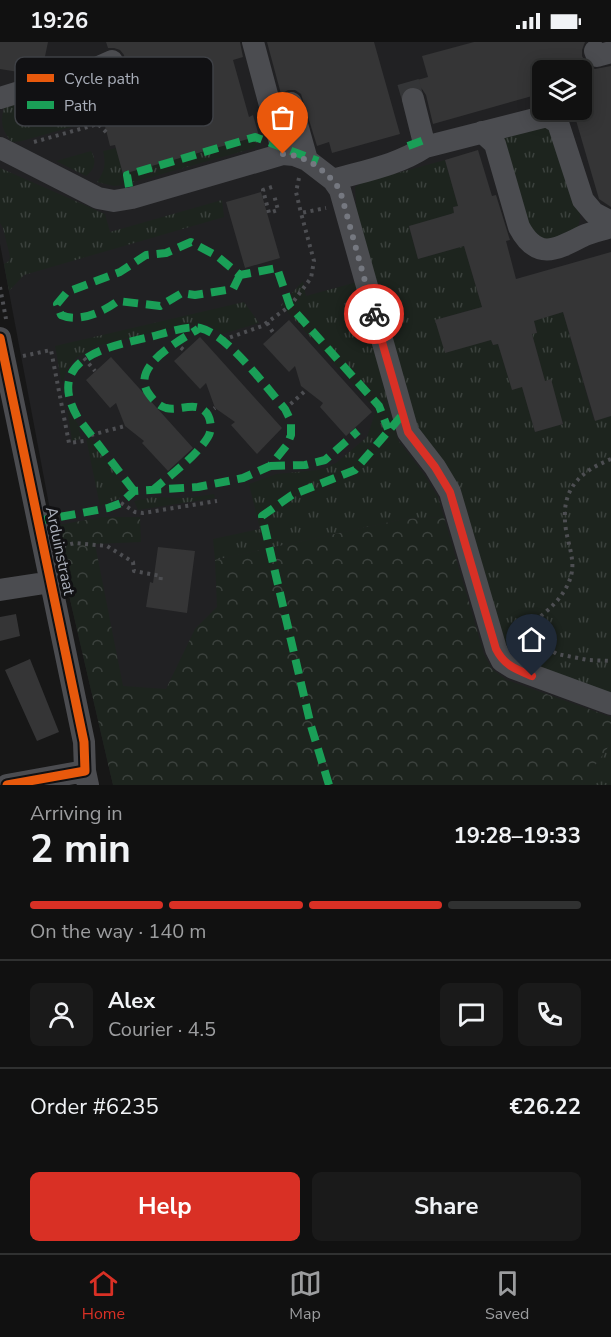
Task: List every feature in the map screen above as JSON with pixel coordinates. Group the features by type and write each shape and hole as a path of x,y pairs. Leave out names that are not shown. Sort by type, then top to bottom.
{"street":[{"path":"253,42 274,157"},
{"path":"0,98 15,93"},
{"path":"412,99 425,147"},
{"path":"291,103 307,160"},
{"path":"333,180 393,163 425,147 540,116 553,118 558,123 583,200 594,213 611,225"},
{"path":"482,132 495,144 519,227 525,238 535,246 547,250 560,249 611,225"},
{"path":"0,148 82,191 98,198 114,201 132,198 274,157 294,155 307,160 333,180 340,190 408,432 435,467 450,492 496,649 502,661 513,668 611,704"},
{"name":"Arduinstraat","path":"4,333 84,742 87,778"},
{"path":"0,590 51,582"},
{"path":"7,785 87,778"}],"path":[{"path":"33,142 91,126"},
{"path":"100,126 107,133"},
{"path":"273,191 263,189 269,213 278,210 273,191 274,157"},
{"path":"223,340 267,323 290,306 311,278 314,261 296,192 297,183 307,160"},
{"path":"301,213 344,204"},
{"path":"0,287 4,333"},
{"path":"267,323 274,334"},
{"path":"175,343 185,351"},
{"path":"14,358 51,350 69,443 84,441 83,439"},
{"path":"84,358 95,371"},
{"path":"285,409 306,391"},
{"path":"208,413 215,408"},
{"path":"91,435 125,426"},
{"path":"611,459 577,478 567,500 565,528 571,553 572,572 560,598 537,619 533,639 557,654 588,660 611,661"},
{"path":"121,503 135,512 143,513 217,501"},
{"path":"53,548 75,543 107,546 133,562 134,571 161,576 160,584"}],"shaded area":[{"path":"0,42 611,42 611,785 113,785 53,526 0,244"}],"green space":[{"path":"15,105 15,126 75,126 12,142 2,122 4,108"},
{"path":"547,120 580,209 576,230 559,244 528,236 501,137"},
{"path":"259,136 254,148 123,185 114,186 97,182 104,167 103,151 116,148 123,173"},
{"path":"91,151 94,165 86,176 56,161"},
{"path":"445,160 458,206 453,207 454,213 409,227 418,259 464,246 482,307 435,320 445,352 491,340 493,345 498,344 512,390 522,387 535,432 563,424 551,380 545,381 532,334 537,332 529,304 553,315 563,312 594,420 611,416 611,695 508,655 415,427 357,226 355,187 361,183"},
{"path":"0,168 105,214 110,232 222,200 224,217 24,275 9,291 4,264 9,261 10,257 0,223"},
{"path":"303,281 306,296 357,282 398,440 438,497 444,517 404,519 215,560 213,539 260,529 249,484 276,474 318,470 336,463 367,437 376,410 281,305"},
{"path":"244,302 259,323 222,334 206,324 181,326 96,346 76,358 67,370 62,384 55,346"},
{"path":"67,408 78,424 81,439 72,441"},
{"path":"86,438 92,439 127,490 120,498 100,506"},
{"path":"214,494 215,498 138,510 134,501 154,497 185,498"},
{"path":"102,517 140,517 141,542 95,544 123,686 166,689 195,629 217,607 215,560 404,519 444,517 484,654 492,669 507,680 611,717 611,743 581,785 113,785 53,526"},
{"path":"611,743 611,785 581,785"}],"building":[{"path":"0,42 48,42 45,57 15,57 15,71 0,69"},
{"path":"106,42 240,42 243,57 233,60 249,117 253,115 259,136 123,174 115,145 110,146 105,126 213,126 213,57 124,57 120,50 108,48"},
{"path":"267,42 374,42 400,134 332,153 329,142 317,146 301,94 295,90 288,90 281,94"},
{"path":"474,42 585,42 582,50 584,60 532,60 532,96 433,124 426,95 414,81 428,77 422,56"},
{"path":"611,66 611,207 599,199 576,120 592,120 592,68"},
{"path":"478,150 492,196 496,195 510,240 506,241 516,279 611,252 611,416 595,421 563,312 534,321 537,333 532,334 545,381 551,379 563,424 535,432 522,387 512,390 498,344 493,345 491,340 445,353 435,320 482,307 464,246 418,259 409,226 454,213 453,207 458,206 445,160"},
{"path":"261,192 280,258 245,268 226,202"},
{"path":"289,320 372,412 346,436 320,407 323,403 301,386 295,366 289,372 263,344"},
{"path":"200,337 282,428 257,454 231,425 235,422 215,408 206,383 200,389 174,361"},
{"path":"111,357 193,448 168,471 142,443 144,441 125,426 116,403 110,408 86,380"},
{"path":"158,547 195,551 187,613 146,607 150,582 153,583"},
{"path":"16,614 20,636 0,641 0,617"},
{"path":"30,659 59,732 37,741 5,670"}],"tunnel":[{"path":"408,82 413,99"}],"marked path":[{"path":"129,187 127,175 255,137 318,161"},
{"path":"408,146 424,140"},
{"path":"240,275 233,289 195,295 182,293 160,306 118,301 98,312 75,318 61,315 57,304 67,292 120,272 146,255 166,253 191,242 217,256 240,275 277,268 290,306 379,406 388,429"},
{"path":"38,521 108,508 121,503 134,491 198,487 243,478 270,466 287,445 291,435 291,421 285,409 246,362 211,332 195,327 115,346 99,351 74,369 69,382 70,398 78,418 134,491"},
{"path":"152,491 189,459 210,434 210,422 205,411 198,407 171,409 163,407 152,398 145,384 146,374 159,356 198,329"},
{"path":"329,785 311,726 262,516 292,495 355,470 403,414"},
{"path":"270,466 305,465 325,460 358,431"}],"cycle path":[{"path":"0,338 84,742 85,771 7,785"}],"way so far":[{"path":"283,154 307,160 333,180 340,190 374,314"}],"route":[{"path":"374,314 408,432 435,467 450,492 496,649 502,661 532,676"}]}
